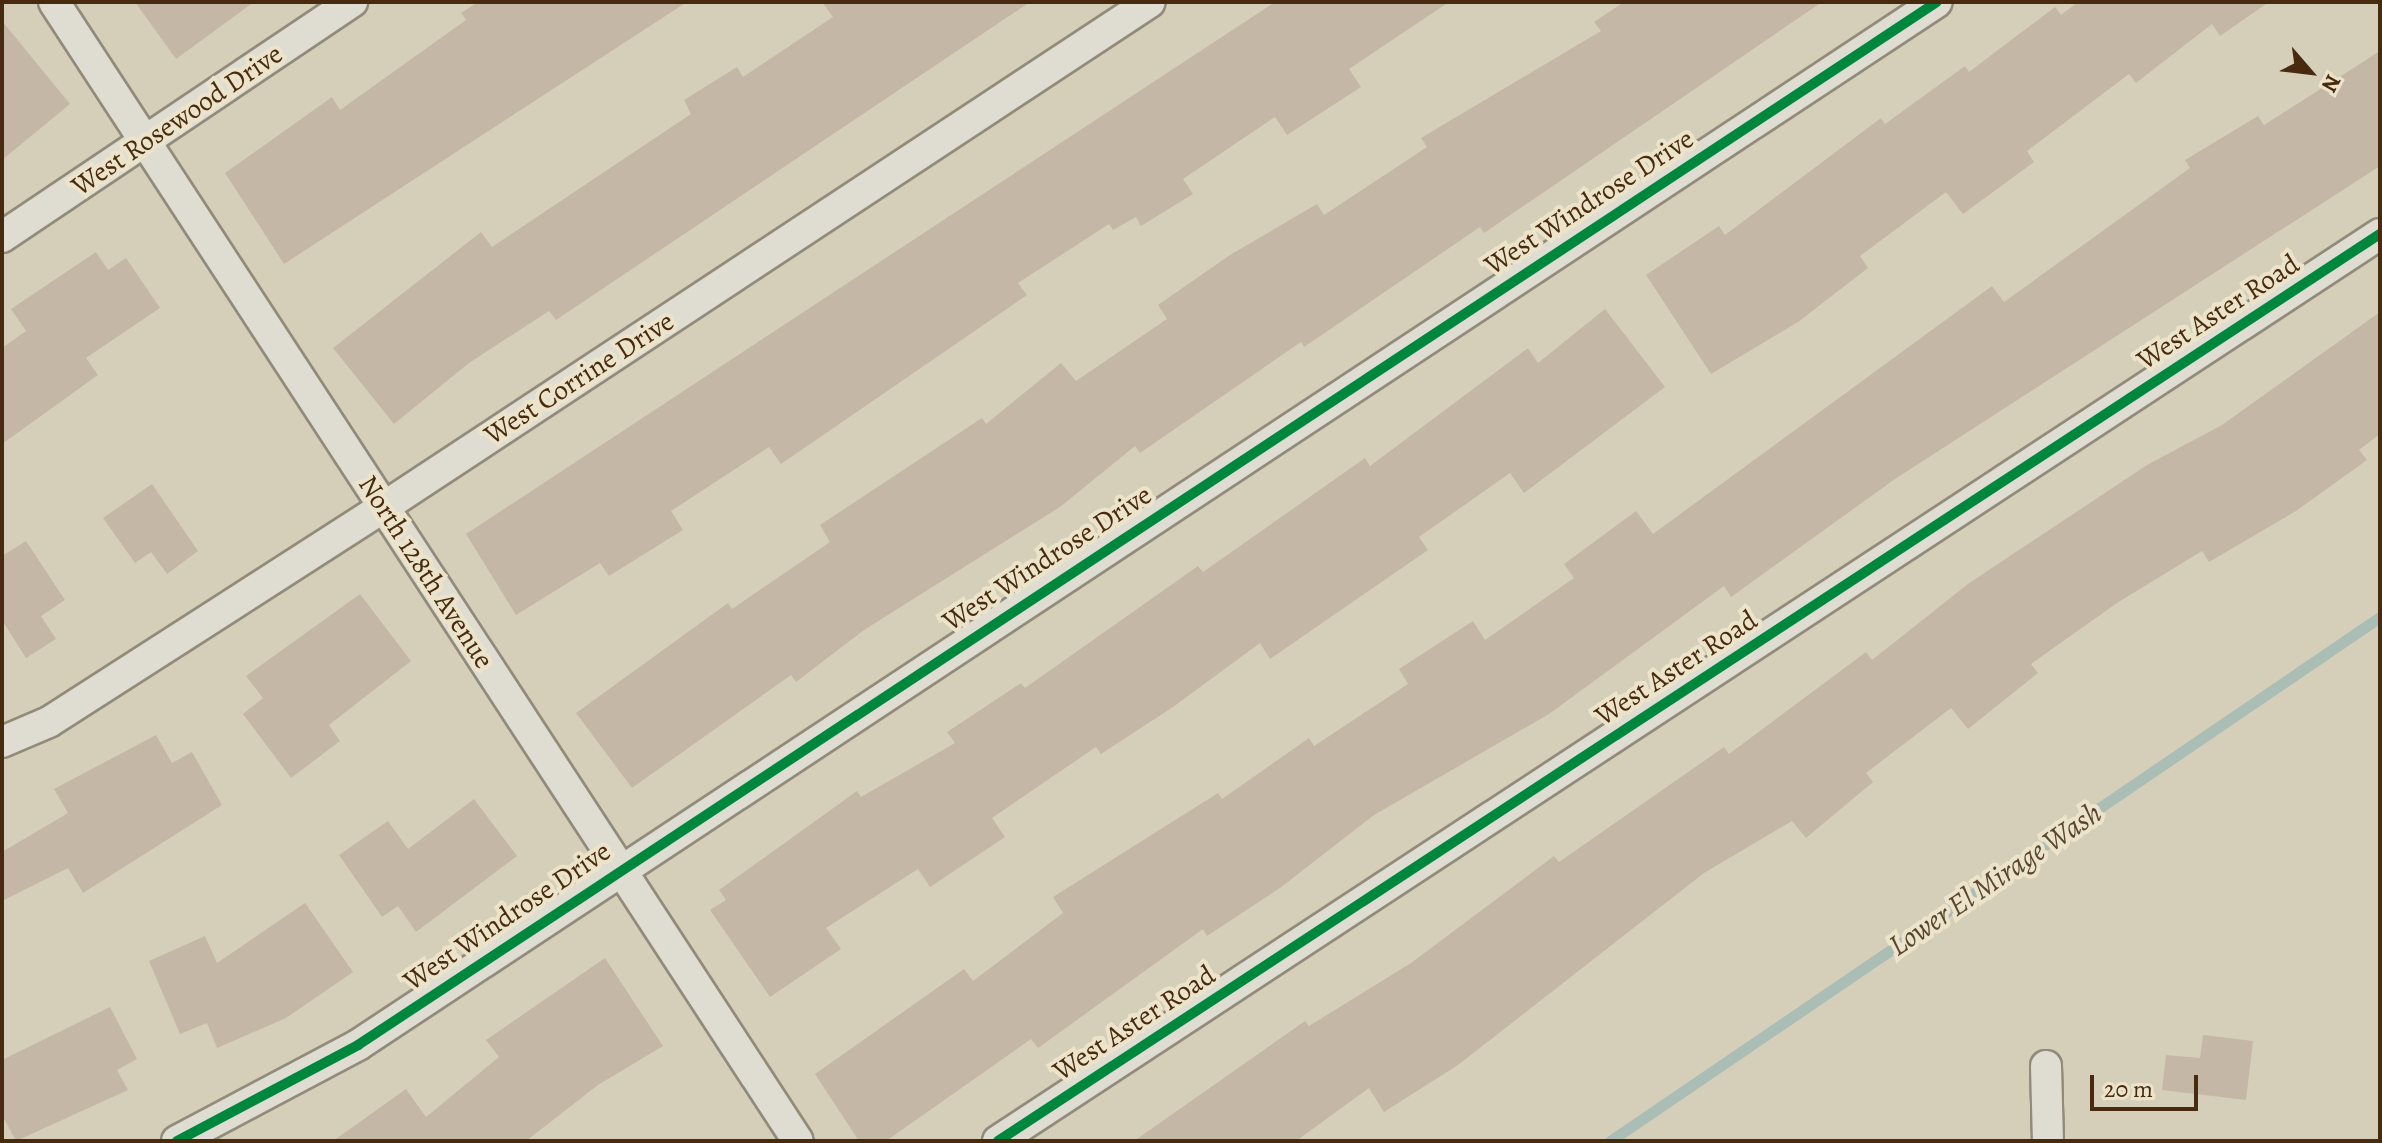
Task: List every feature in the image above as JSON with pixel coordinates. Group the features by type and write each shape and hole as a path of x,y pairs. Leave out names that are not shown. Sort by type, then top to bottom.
{"street":[{"name":"North 128th Avenue","path":"54,2 798,1141"},
{"name":"West Rosewood Drive","path":"2,237 352,2"},
{"name":"West Corrine Drive","path":"2,742 49,722 384,507 1150,2"},
{"name":"West Windrose Drive","path":"177,1141 358,1045 619,868 1937,2"},
{"name":"West Aster Road","path":"998,1141 2380,234"},
{"path":"2046,1066 2048,1141"}],"building":[{"path":"135,2 254,2 176,59"},
{"path":"478,2 687,2 284,264 225,173 332,97 340,110 466,20 461,13"},
{"path":"822,2 1030,2 556,320 549,311 469,363 394,424 333,348 481,232 492,247 691,114 684,100 737,67 743,77 833,17"},
{"path":"1275,2 1449,2 1349,69 1361,87 1287,135 1275,117 1183,179 1193,194 1141,226 1136,217 1113,230 1109,224 1018,283 1027,295 781,464 769,447 671,511 683,530 609,576 600,563 516,615 466,534"},
{"path":"1624,2 1822,2 1484,233 1480,227 1304,347 1301,342 1140,453 1135,446 1060,507 864,630 796,682 791,675 632,788 576,713 728,603 732,609 830,542 820,525 982,418 986,424 1061,363 1076,381 1167,319 1158,305 1230,255 1317,204 1324,215 1427,147 1421,138 1601,31 1594,22"},
{"path":"2078,2 2269,2 2220,36 2212,24 2136,83 2129,74 2027,151 2034,162 1963,214 1946,192 1860,256 1868,268 1798,322 1711,374 1646,275 1719,226 1725,235 1881,118 1885,124 1965,66 1969,72 2055,7 2061,15"},
{"path":"2,21 70,104 2,160"},
{"path":"2380,51 2380,166 1895,479 1731,597 1724,586 1549,714 1374,815 1280,888 1207,936 1203,929 1038,1048 1031,1039 886,1141 859,1141 815,1074 964,969 973,981 1063,913 1053,897 1218,793 1222,799 1309,738 1314,746 1408,684 1399,669 1473,621 1485,640 1574,578 1564,564 1636,511 1653,534 1992,286 2004,302 2190,168 2185,160 2258,116 2264,125"},
{"path":"96,252 108,270 126,258 160,308 86,358 98,375 2,444 2,348 26,331 11,309"},
{"path":"1605,309 1665,387 1524,493 1510,473 1419,537 1428,550 1270,659 1260,643 1173,707 1101,754 1096,747 992,818 1005,837 930,887 918,869 826,928 841,949 770,997 710,910 726,900 719,890 857,791 861,797 955,743 947,732 1021,683 1025,688 1198,566 1203,572 1365,458 1370,466 1528,348 1538,363"},
{"path":"2380,312 2380,434 2359,450 2367,460 2296,511 2209,562 2202,551 2117,603 2031,664 2038,673 1968,729 1951,708 1866,773 1873,782 1806,838 1792,821 1704,873 1458,1065 1384,1112 1369,1088 1296,1141 1134,1141 1305,1021 1309,1026 1411,963 1554,856 1559,862 1724,747 1729,754 1866,652 1872,660 1968,584 2147,465 2222,425"},
{"path":"152,484 198,551 167,574 151,552 135,563 103,518"},
{"path":"26,541 65,600 41,616 56,639 26,658 2,620 2,556"},
{"path":"360,594 411,661 329,725 340,741 291,778 243,714 263,698 246,676"},
{"path":"156,735 172,763 192,752 222,805 83,893 68,868 2,901 2,852 68,813 54,789"},
{"path":"474,799 517,856 416,932 398,906 382,917 339,855 388,821 408,849"},
{"path":"305,903 353,972 286,1018 217,1048 207,1023 180,1034 149,961 205,936 217,963"},
{"path":"605,958 663,1046 598,1085 526,1141 333,1141 406,1089 426,1117 499,1057 486,1040"},
{"path":"110,1007 137,1059 117,1070 128,1090 16,1141 2,1115 2,1060"},
{"path":"2203,1035 2253,1041 2246,1100 2162,1090 2166,1055 2200,1058"}],"waterway":[{"name":"Lower El Mirage Wash","path":"1610,1141 2380,617"}],"cycle path":[{"path":"177,1141 358,1045 1937,2"},
{"path":"998,1141 2380,234"}]}
